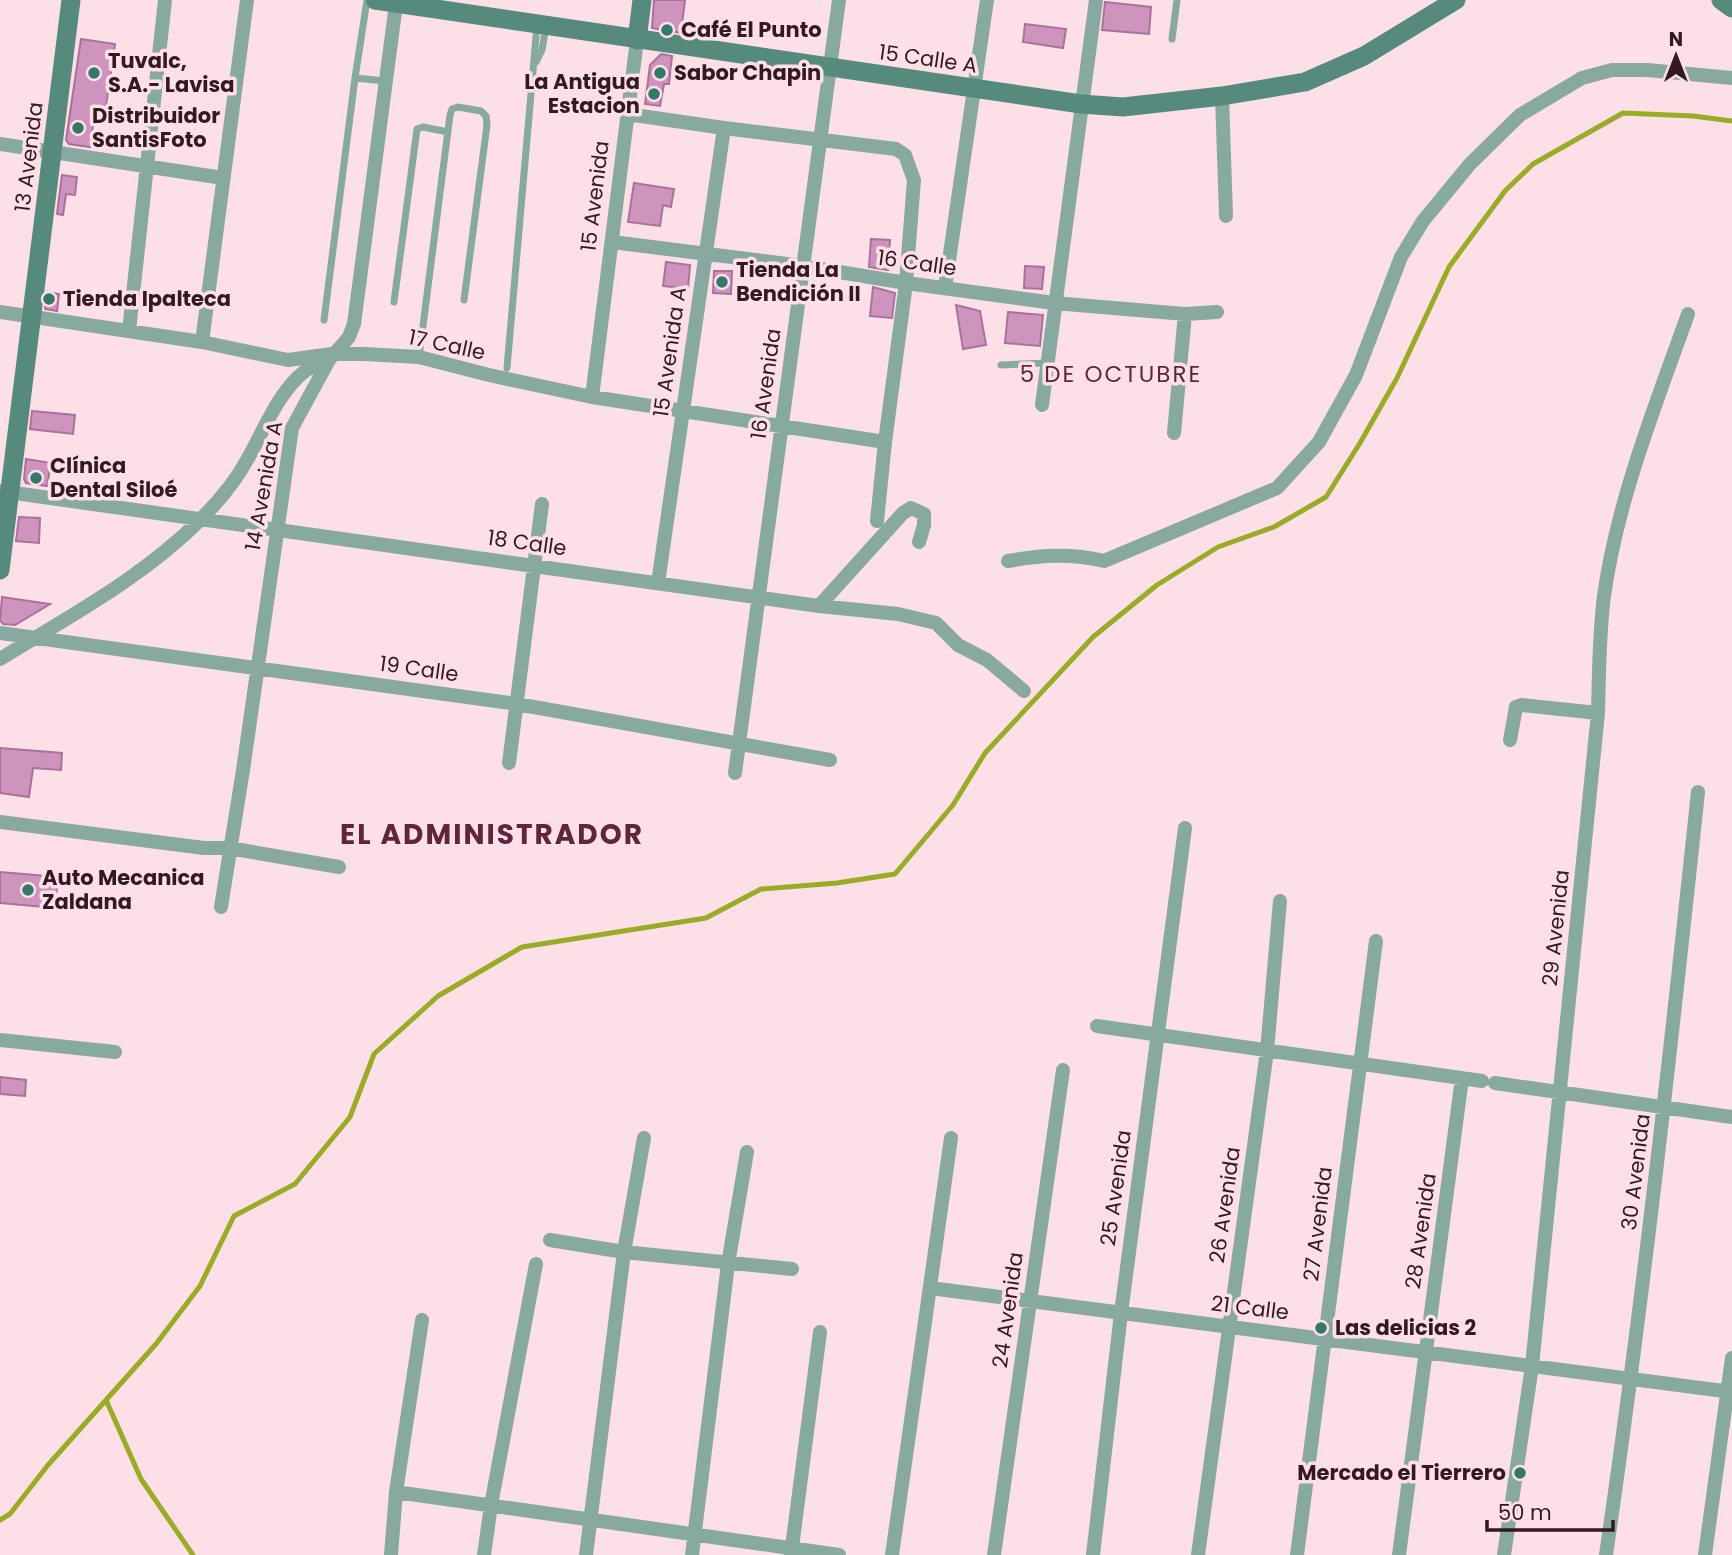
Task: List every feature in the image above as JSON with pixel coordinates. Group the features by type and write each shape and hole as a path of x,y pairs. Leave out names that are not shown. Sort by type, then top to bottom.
{"street":[{"name":"13 Avenida","path":"0,570 5,491 32,317 71,0"},
{"path":"129,331 165,0"},
{"path":"202,342 247,0"},
{"name":"15 Calle A","path":"375,0 396,4 445,5 542,25 636,40 1081,104 1124,107 1222,96 1305,82 1332,72 1384,45 1456,0"},
{"name":"15 Avenida","path":"592,397 642,0"},
{"name":"16 Avenida","path":"735,773 839,0"},
{"path":"945,288 987,0"},
{"path":"1041,405 1096,0"},
{"path":"1721,0 1732,8"},
{"name":"14 Avenida A","path":"221,907 292,428 330,357 349,337 355,324 396,4"},
{"path":"1008,561 1043,555 1078,555 1104,561 1277,488 1319,442 1356,375 1401,257 1423,221 1470,164 1520,115 1583,78 1612,70 1647,70 1732,78"},
{"path":"1222,96 1226,216"},
{"path":"627,114 896,149 905,155 915,180 906,283 877,521"},
{"name":"15 Avenida A","path":"658,583 724,128"},
{"path":"0,144 223,178"},
{"name":"16 Calle","path":"612,242 803,266 1054,303 1185,314 1217,312"},
{"name":"17 Calle","path":"0,313 202,342 288,360 419,357 592,397 885,442"},
{"path":"1174,433 1185,314"},
{"name":"29 Avenida","path":"1504,1555 1532,1366 1561,1093 1598,713 1599,650 1604,595 1616,536 1650,422 1688,314"},
{"path":"0,659 110,594 156,561 225,493 290,386 306,370 330,357"},
{"name":"18 Calle","path":"5,491 759,598 898,614 936,623 958,645 987,660 1024,691"},
{"path":"509,763 542,504"},
{"path":"819,606 903,513 911,508 924,514 919,542"},
{"name":"19 Calle","path":"0,634 517,704 830,760"},
{"path":"1510,740 1516,707 1522,705 1598,713"},
{"name":"30 Avenida","path":"1606,1555 1632,1379 1665,1107 1698,792"},
{"path":"0,822 204,848 229,848 339,867"},
{"name":"25 Avenida","path":"1093,1555 1121,1313 1185,828"},
{"name":"26 Avenida","path":"1198,1555 1267,1051 1280,901"},
{"name":"27 Avenida","path":"1297,1555 1376,941"},
{"path":"1097,1026 1732,1117"},
{"path":"0,1040 115,1052"},
{"name":"24 Avenida","path":"994,1555 1063,1070"},
{"name":"28 Avenida","path":"1399,1555 1462,1079"},
{"path":"586,1555 624,1252 644,1138"},
{"path":"892,1555 951,1138"},
{"path":"692,1555 728,1264 747,1152"},
{"path":"550,1240 624,1252 792,1269"},
{"path":"485,1555 491,1505 536,1264"},
{"name":"21 Calle","path":"930,1288 1730,1391"},
{"path":"391,1555 396,1492 422,1320"},
{"path":"791,1552 820,1332"},
{"path":"1705,1555 1730,1391 1732,1358"},
{"path":"396,1492 695,1533 791,1552 839,1555"}],"lane":[{"path":"324,320 367,0"},
{"path":"1172,40 1177,0"},
{"path":"507,368 534,66 542,25"},
{"path":"355,78 386,81"},
{"path":"419,357 448,132 452,109 458,107 481,111 486,116 487,124 464,300"},
{"path":"394,302 418,129 423,127 448,132"},
{"path":"1001,365 1046,363"}],"building":[{"path":"654,0 685,0 681,33 652,28"},
{"path":"1105,2 1151,7 1149,34 1102,30"},
{"path":"1025,24 1066,29 1063,48 1023,42"},
{"name":"Tuvalc, S.A.- Lavisa","path":"81,39 115,44 106,106 96,105 90,147 69,144 66,140"},
{"path":"661,54 672,56 669,84 664,84 660,106 645,104 650,65"},
{"path":"62,175 77,177 75,195 66,194 63,215 57,214"},
{"path":"634,183 674,189 671,207 663,205 660,226 628,222"},
{"path":"871,239 890,240 888,270 869,267"},
{"path":"666,262 690,265 688,289 663,286"},
{"path":"1025,266 1044,267 1042,289 1024,288"},
{"name":"Tienda La Bendición II","path":"714,271 732,271 731,294 713,293"},
{"path":"873,287 895,293 892,318 870,316"},
{"name":"Tienda Ipalteca","path":"47,292 59,294 57,311 45,309"},
{"path":"956,305 980,311 986,345 963,349"},
{"path":"1008,312 1043,315 1040,346 1005,343"},
{"path":"32,411 75,415 73,434 30,429"},
{"name":"Clínica Dental Siloé","path":"26,459 51,463 47,486 26,483"},
{"path":"19,517 40,518 39,543 16,541"},
{"path":"2,597 50,604 15,625 3,624 0,620"},
{"path":"0,748 62,753 61,770 33,768 29,797 0,793"},
{"name":"Auto Mecanica Zaldana","path":"0,872 58,877 55,908 0,903"},
{"path":"0,1077 26,1080 25,1096 0,1094"}],"waterway":[{"path":"0,1520 10,1514 48,1465 156,1344 200,1286 234,1216 295,1184 350,1117 374,1054 438,996 522,947 706,918 761,889 837,883 895,874 953,805 985,753 1093,637 1157,585 1218,547 1274,527 1326,497 1397,378 1449,267 1505,191 1533,164 1623,113 1693,116 1732,121"},
{"path":"106,1400 141,1479 193,1555"}],"place":[{"name":"Café El Punto","path":"667,30"},
{"name":"Tuvalc, S.A.- Lavisa","path":"94,73"},
{"name":"Sabor Chapin","path":"660,73"},
{"name":"La Antigua Estacion","path":"654,94"},
{"name":"Distribuidor SantisFoto","path":"78,128"},
{"name":"Tienda La Bendición II","path":"722,282"},
{"name":"Tienda Ipalteca","path":"49,299"},
{"name":"Clínica Dental Siloé","path":"36,478"},
{"name":"Auto Mecanica Zaldana","path":"28,890"},
{"name":"Las delicias 2","path":"1321,1328"},
{"name":"Mercado el Tierrero","path":"1520,1473"}],"district":[{"name":"5 DE OCTUBRE","path":"1111,374"},
{"name":"EL ADMINISTRADOR","path":"492,834"}]}
